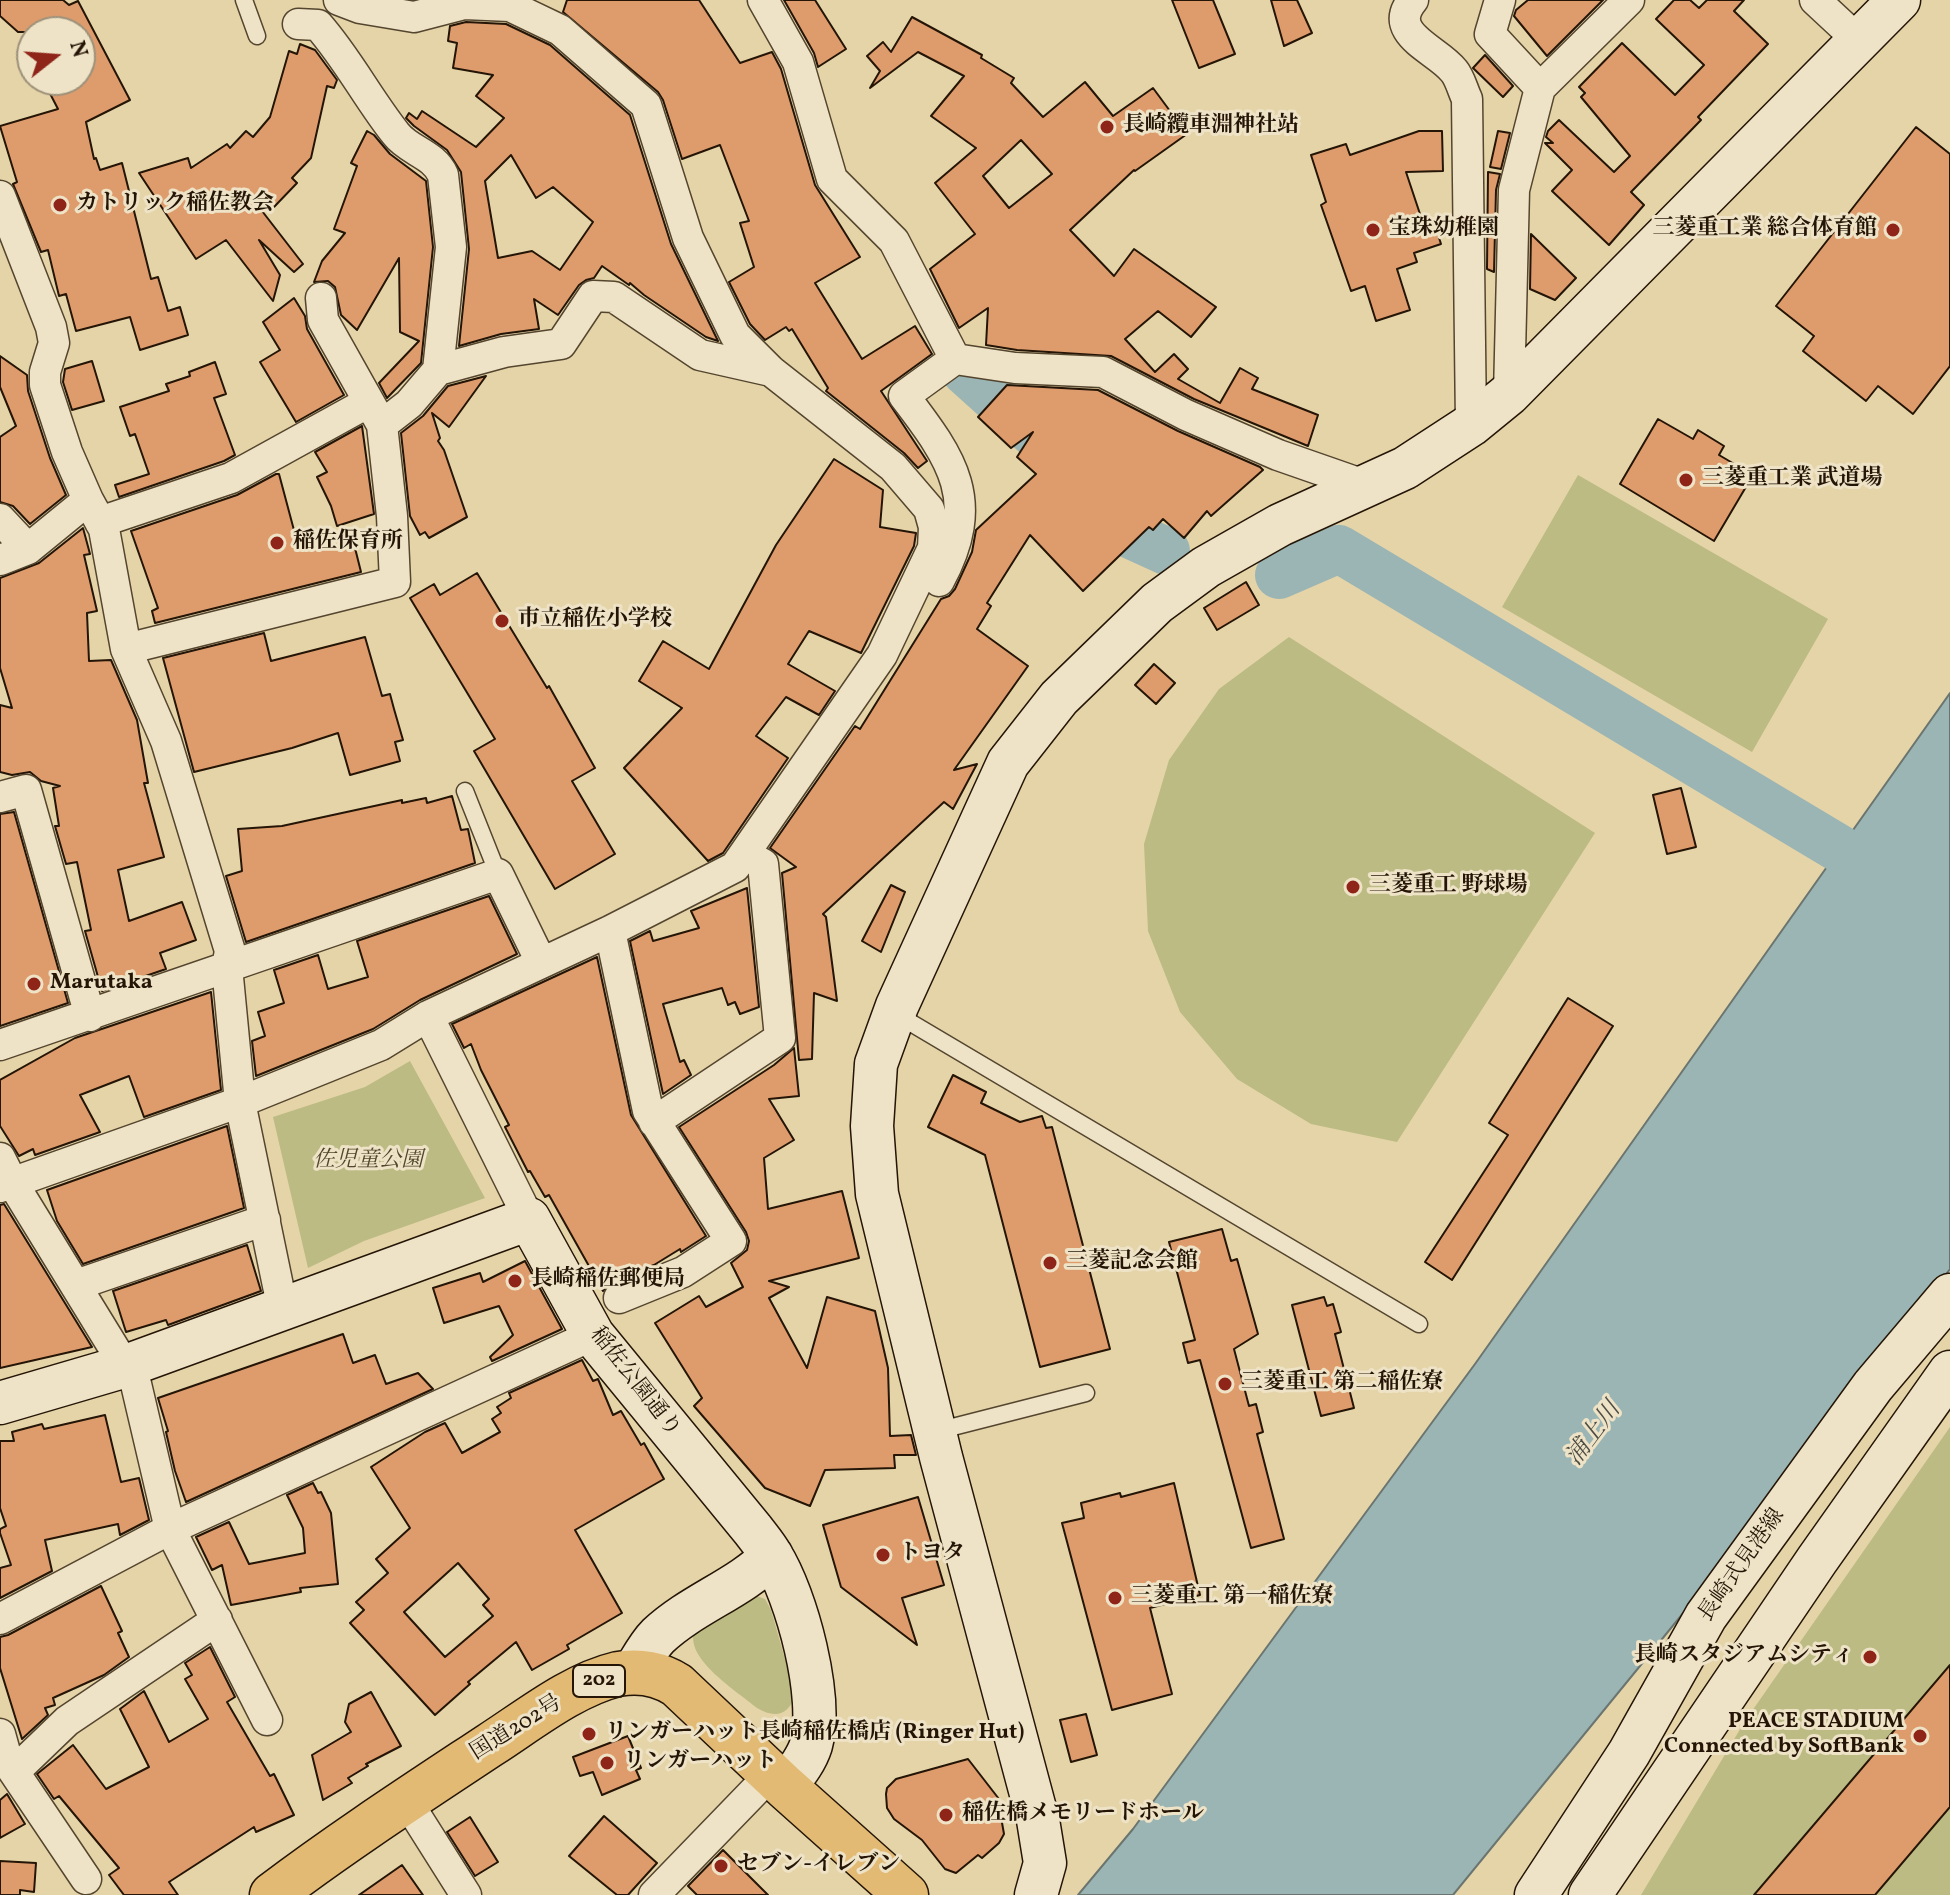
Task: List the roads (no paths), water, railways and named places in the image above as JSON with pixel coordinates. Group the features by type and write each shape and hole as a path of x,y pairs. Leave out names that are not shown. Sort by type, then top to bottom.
{"highway":[{"name":"国道202号","path":"272,1895 406,1800 579,1690 620,1674 633,1673 660,1676 677,1685 906,1895"}],"street":[{"path":"339,0 360,8 414,17 464,4 510,6 560,30 646,105 688,238 735,335 771,371 893,467 929,509 934,527 933,548 882,655"},
{"path":"763,0 798,62 832,179 894,241 955,359"},
{"path":"1413,0 1407,7 1407,32 1454,71 1467,99 1471,425"},
{"path":"1500,0 1490,34 1540,88"},
{"path":"1509,394 1514,190 1540,88 1629,0"},
{"path":"1815,0 1858,40"},
{"path":"1036,1895 1045,1863 1038,1820 935,1431 877,1194 872,1126 876,1064 894,1013 1008,763 1059,698 1157,603 1206,567 1280,525 1405,468 1471,425 1509,394 1899,0"},
{"path":"298,24 318,25 339,48 398,137 432,160 443,175 451,247 438,370"},
{"path":"2,203 51,327 54,343 45,372 45,385 67,452 94,511 126,649 166,741 230,951 227,967 240,1102 283,1310"},
{"path":"0,560 28,549 94,511 231,478 375,414 409,404 438,370 504,352 561,344 593,296 614,297 700,355 771,371"},
{"path":"126,649 395,582 392,516 375,414 323,320 321,298"},
{"path":"267,1720 170,1529 136,1384 4,1176 240,1102 381,1045 428,1016 610,931 735,867 882,655 937,585 952,557 960,507 957,480 936,438 904,396 955,359 1015,368 1103,372 1186,415 1278,455 1367,486"},
{"path":"0,519 28,549"},
{"path":"0,797 26,790 90,1016"},
{"path":"654,1122 780,1038 763,864 745,854"},
{"path":"0,1045 498,874 541,962"},
{"path":"610,931 648,1111 731,1241 683,1272 619,1298"},
{"path":"0,1403 126,1366 529,1219 428,1016"},
{"name":"稲佐公園通り","path":"529,1219 593,1335 772,1556 783,1578 812,1675 816,1701 815,1729 805,1760 779,1780"},
{"path":"76,1285 265,1220"},
{"name":"長崎式見港線","path":"1536,1895 1629,1753 1706,1616 1873,1386 1950,1295"},
{"path":"0,1619 170,1529 593,1335"},
{"path":"1590,1895 1817,1560 1950,1372"},
{"path":"633,1673 648,1647 666,1629 755,1573 772,1556"},
{"path":"14,1772 67,1721 217,1620"},
{"path":"0,1734 8,1763 86,1879"},
{"path":"654,1895 779,1780"},
{"path":"406,1800 466,1895"}],"lane":[{"path":"244,0 257,36"},
{"path":"465,791 498,874"},
{"path":"894,1013 1419,1324"},
{"path":"935,1431 1086,1393"}],"water":[{"name":"浦上川","path":"1950,693 1950,1269 1729,1557 1453,1895 1078,1895 1133,1829 1475,1364"}],"waterway":[{"path":"965,371 1045,443"},
{"path":"1092,494 1122,531 1166,551"},
{"path":"1279,575 1339,549 1840,849"}],"place":[{"name":"長崎纜車淵神社站","path":"1107,127"},
{"name":"カトリック稲佐教会","path":"60,205"},
{"name":"宝珠幼稚園","path":"1373,230"},
{"name":"三菱重工業 総合体育館","path":"1893,230"},
{"name":"三菱重工業 武道場","path":"1686,480"},
{"name":"稲佐保育所","path":"277,543"},
{"name":"市立稲佐小学校","path":"502,621"},
{"name":"三菱重工 野球場","path":"1353,887"},
{"name":"Marutaka","path":"34,984"},
{"name":"三菱記念会館","path":"1050,1263"},
{"name":"長崎稲佐郵便局","path":"515,1281"},
{"name":"三菱重工 第二稲佐寮","path":"1225,1384"},
{"name":"トヨタ","path":"883,1555"},
{"name":"三菱重工 第一稲佐寮","path":"1115,1598"},
{"name":"長崎スタジアムシティ","path":"1870,1657"},
{"name":"リンガーハット長崎稲佐橋店 (Ringer Hut)","path":"589,1734"},
{"name":"PEACE STADIUM Connected by SoftBank","path":"1920,1736"},
{"name":"リンガーハット","path":"607,1763"},
{"name":"稲佐橋メモリードホール","path":"946,1815"},
{"name":"セブン-イレブン","path":"721,1866"}],"park label":[{"name":"佐児童公園","path":"368,1162"}]}
